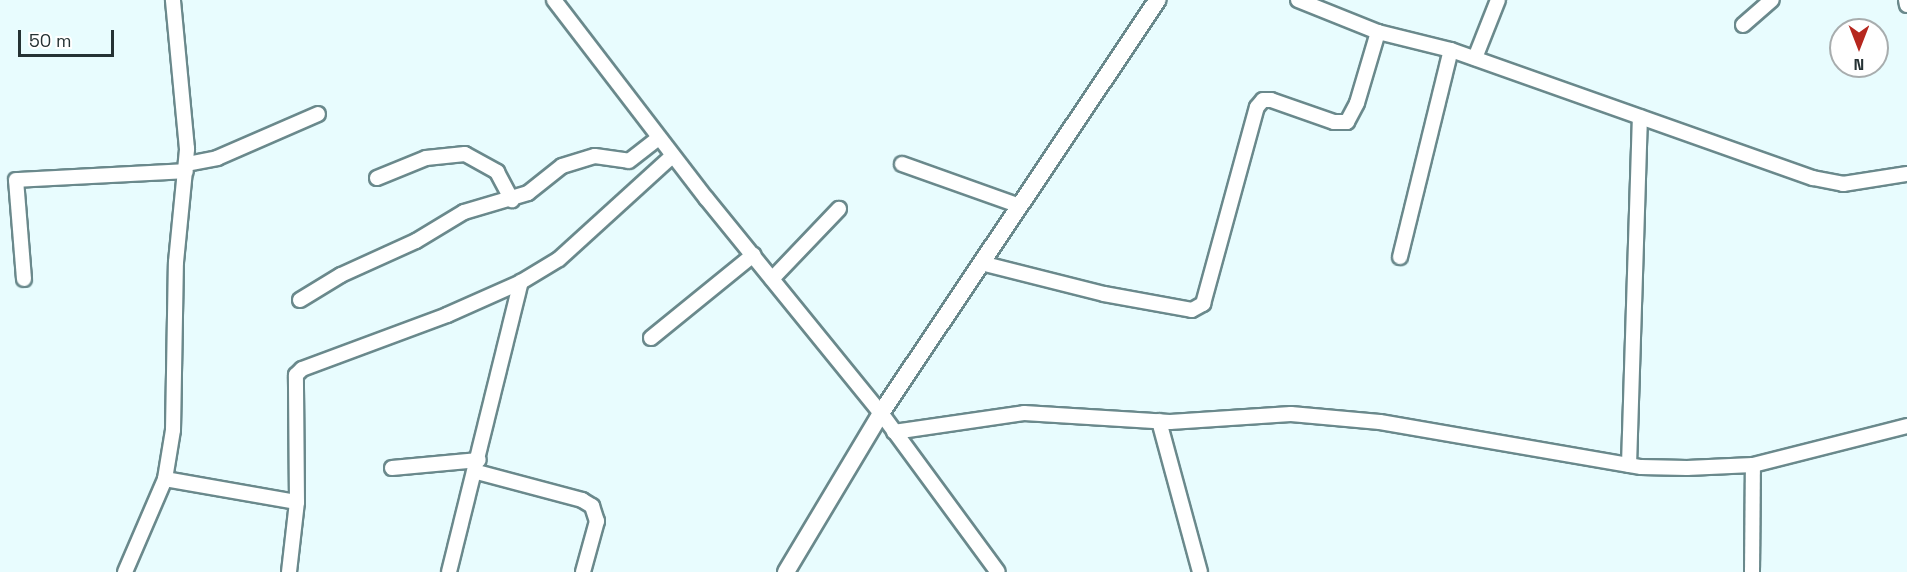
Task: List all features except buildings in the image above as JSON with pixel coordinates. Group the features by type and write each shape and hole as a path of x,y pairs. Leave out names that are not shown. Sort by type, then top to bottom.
{"street":[{"path":"125,572 165,479 172,430 176,262 186,168 173,0"},
{"path":"554,0 672,156 881,413 998,572"},
{"path":"786,572 881,413 1158,0"},
{"path":"1298,0 1378,32 1475,58 1814,178 1843,184 1907,174"},
{"path":"1475,58 1498,0"},
{"path":"1743,25 1772,0"},
{"path":"1906,0 1907,5"},
{"path":"981,263 1104,294 1192,310 1203,304 1257,108 1263,100 1271,100 1334,122 1347,122 1378,32"},
{"path":"1400,257 1451,50"},
{"path":"24,279 16,180 186,168 217,158 318,114"},
{"path":"1629,465 1640,117"},
{"path":"300,300 341,275 416,241 464,212 512,200 528,193 562,166 595,156 629,161 658,138"},
{"path":"377,178 426,158 465,154 496,172 512,200"},
{"path":"289,572 297,502 294,388 296,375 302,369 447,315 521,282 559,259 672,156"},
{"path":"902,164 1020,206"},
{"path":"772,279 839,209"},
{"path":"651,338 753,255"},
{"path":"449,572 478,466 521,282"},
{"path":"894,432 1024,413 1159,421 1291,414 1380,422 1629,465 1687,468 1753,465 1907,426"},
{"path":"1159,421 1200,572"},
{"path":"1752,572 1753,465"},
{"path":"392,468 478,466 582,500 592,506 597,521 584,572"},
{"path":"165,479 297,502"}]}
